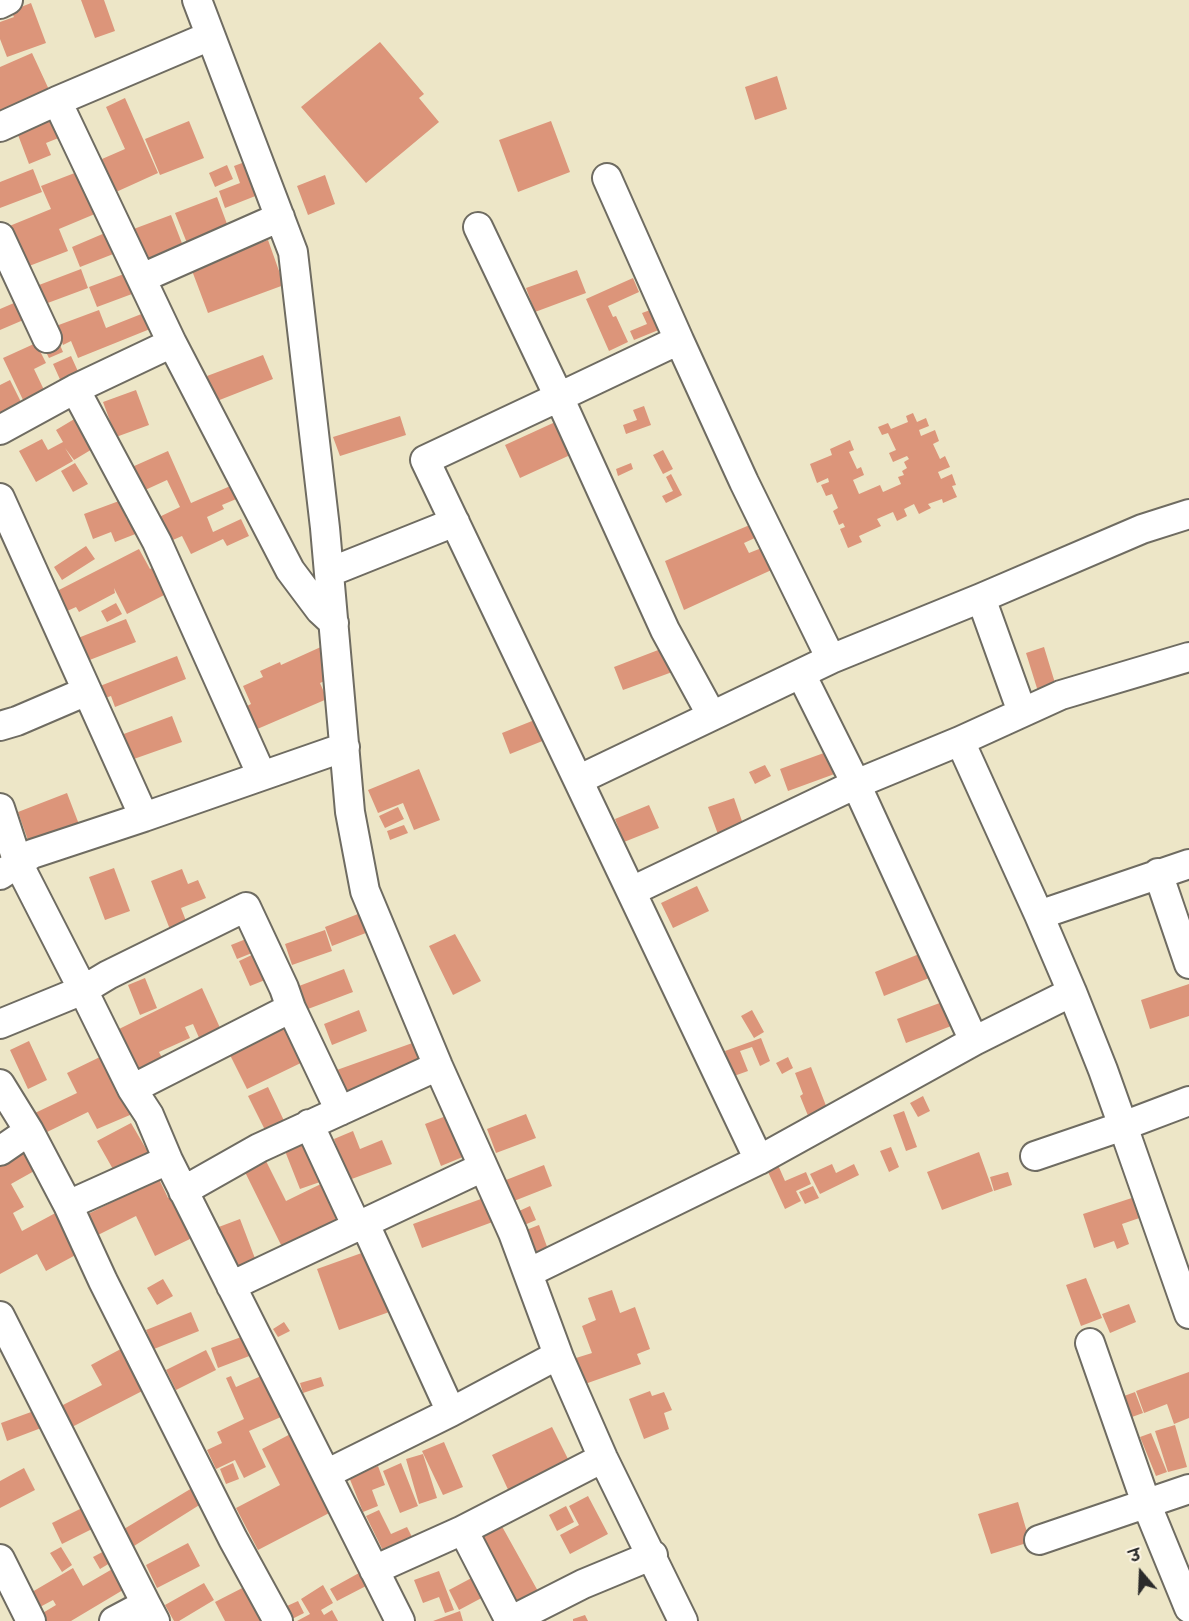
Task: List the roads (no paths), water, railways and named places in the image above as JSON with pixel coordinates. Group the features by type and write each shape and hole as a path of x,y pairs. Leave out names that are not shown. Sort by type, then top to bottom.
{"street":[{"path":"0,4 8,0"},
{"path":"197,0 294,252 330,572 350,812 365,891 438,1066 513,1233 558,1355 603,1458 653,1555 683,1621"},
{"path":"0,128 57,101 210,36"},
{"path":"57,101 172,343 290,570 320,609 334,623"},
{"path":"607,178 744,482 831,659"},
{"path":"142,278 280,217"},
{"path":"478,226 560,398 665,630 712,716"},
{"path":"0,237 47,338"},
{"path":"679,340 425,460 759,1160"},
{"path":"0,430 75,389 172,343"},
{"path":"75,389 157,542 262,776"},
{"path":"0,498 144,817"},
{"path":"578,780 831,659 1142,529 1189,514"},
{"path":"330,572 455,522"},
{"path":"981,598 1022,712"},
{"path":"632,891 856,784 960,741 1061,695 1189,657"},
{"path":"801,674 856,784 974,1041"},
{"path":"0,726 87,691"},
{"path":"960,741 1072,992 1103,1070 1189,1314"},
{"path":"9,869 32,854 345,747"},
{"path":"0,808 9,869 83,990 132,1089 149,1115 183,1191 400,1621"},
{"path":"1039,915 1189,864"},
{"path":"1158,873 1189,964"},
{"path":"0,1024 83,990 108,975 246,907 340,1111"},
{"path":"528,1273 759,1160 974,1041 1072,992"},
{"path":"132,1089 291,1008"},
{"path":"183,1191 258,1148 438,1066"},
{"path":"0,1084 29,1131 68,1205 103,1281 232,1539 278,1621"},
{"path":"1035,1156 1189,1101"},
{"path":"309,1125 407,1313 441,1394 451,1412"},
{"path":"0,1151 29,1131"},
{"path":"68,1205 168,1160"},
{"path":"231,1286 483,1167"},
{"path":"0,1316 151,1612 114,1621"},
{"path":"1090,1344 1146,1503 1189,1608"},
{"path":"326,1474 451,1412 558,1355"},
{"path":"374,1570 463,1530 603,1458"},
{"path":"1039,1540 1189,1489"},
{"path":"463,1530 510,1621 583,1584 653,1555"},
{"path":"0,1560 31,1621"}]}
